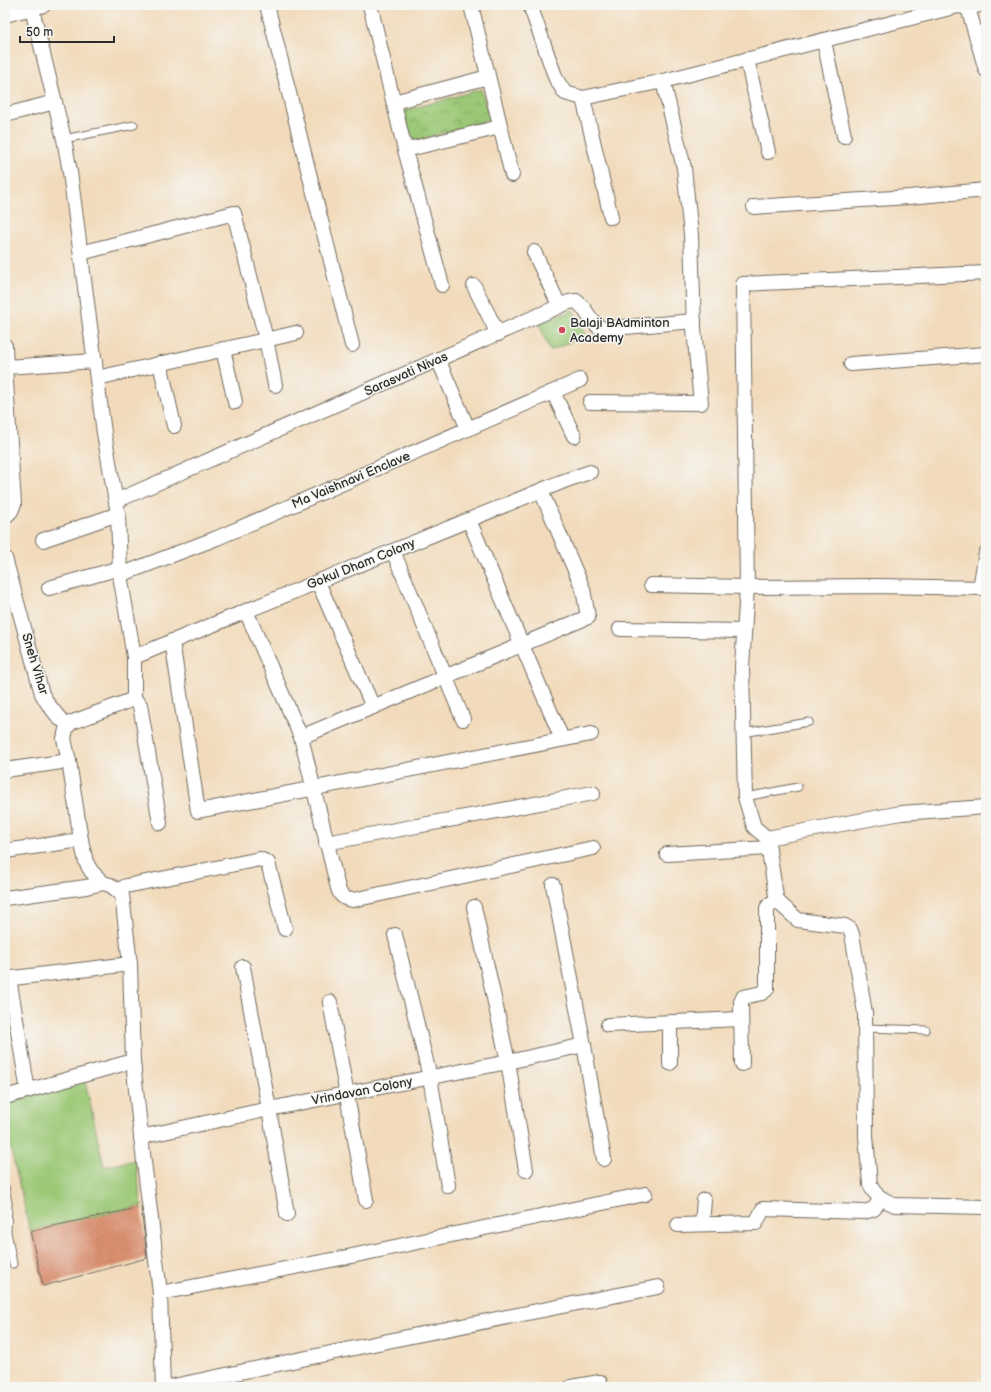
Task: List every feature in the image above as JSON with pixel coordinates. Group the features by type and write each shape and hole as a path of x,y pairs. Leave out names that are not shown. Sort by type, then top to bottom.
{"street":[{"path":"267,5 352,345"},
{"path":"370,5 405,150 442,285"},
{"path":"471,5 512,175"},
{"path":"530,5 556,79 565,93 583,98 966,6 986,70"},
{"path":"5,15 36,6 64,139 70,172 104,433 117,508 120,571 134,657 134,698 140,705 160,823"},
{"path":"824,41 844,136"},
{"path":"747,59 768,152"},
{"path":"394,102 488,77"},
{"path":"590,402 701,403 694,321 691,235 684,168 663,80"},
{"path":"583,98 611,217"},
{"path":"5,115 55,102"},
{"path":"405,150 500,127"},
{"path":"754,207 909,197 986,190"},
{"path":"81,253 234,213 266,339 275,385"},
{"path":"534,252 560,305"},
{"path":"986,273 743,284 747,587 743,631 742,667 745,797 754,827 768,843 777,900 798,920 845,926 850,929 865,1013 866,1136 870,1184 875,1193 881,1198 895,1205 986,1207"},
{"path":"474,286 498,334"},
{"name":"Sarasvati Nivas","path":"43,540 117,508 438,359 498,334 560,305 576,301 581,304 594,324 603,329 694,321"},
{"path":"97,378 296,332"},
{"path":"5,346 14,504 11,511 5,517"},
{"path":"222,349 235,402"},
{"path":"852,364 986,354"},
{"path":"438,359 468,429"},
{"path":"5,367 95,361"},
{"path":"160,363 174,426"},
{"name":"Ma Vaishnavi Enclave","path":"50,588 120,571 217,538 580,380"},
{"path":"553,392 574,436"},
{"name":"Gokul Dham Colony","path":"134,657 590,472"},
{"path":"301,738 588,617 583,589 541,491"},
{"path":"469,520 562,740"},
{"path":"393,552 463,719"},
{"path":"651,585 983,588 986,553"},
{"name":"Sneh Vihar","path":"5,558 42,694 60,719"},
{"path":"318,582 373,707"},
{"path":"246,611 301,738 340,895 346,899 353,900 593,848"},
{"path":"620,629 743,631"},
{"path":"172,641 198,811 591,734"},
{"path":"134,698 70,723 66,729 64,739 86,862 91,871 103,883 110,885 122,895 130,964 133,1061 160,1292 163,1387"},
{"path":"5,770 69,761"},
{"path":"326,842 593,793"},
{"path":"667,854 768,843 901,813 986,807"},
{"path":"5,851 81,840"},
{"path":"118,891 126,886 260,859 268,863 285,929"},
{"path":"5,898 86,887 103,883"},
{"path":"553,885 604,1159"},
{"path":"742,1064 740,1019 742,998 762,993 767,989 767,908 770,904 777,900"},
{"path":"474,907 508,1062 526,1170"},
{"path":"395,936 430,1077 448,1186"},
{"path":"28,1091 7,978 130,964"},
{"path":"242,967 287,1214"},
{"path":"330,1002 348,1094 366,1200"},
{"path":"608,1025 740,1019"},
{"path":"670,1022 670,1063"},
{"name":"Vrindavan Colony","path":"141,1137 269,1109 508,1062 584,1045"},
{"path":"5,1097 133,1061"},
{"path":"160,1292 347,1257 645,1194"},
{"path":"678,1225 756,1223 763,1209 864,1212 874,1209 881,1198"},
{"path":"702,1224 704,1200"},
{"path":"169,1387 407,1337 658,1287"},
{"path":"571,1387 600,1382"}],"lane":[{"path":"64,139 134,125"},
{"path":"743,733 809,722"},
{"path":"745,797 798,787"},
{"path":"865,1028 926,1030"},
{"path":"5,1187 8,1203 8,1232 13,1264"}],"green space":[{"path":"481,89 490,120 412,142 404,111"},
{"name":"Balaji BAdminton Academy","path":"573,310 586,335 550,351 539,324"},
{"path":"85,1080 104,1167 135,1160 142,1206 30,1231 5,1124 5,1102"}],"building":[{"path":"141,1207 147,1258 43,1286 30,1231"}],"place":[{"name":"Balaji BAdminton Academy","path":"562,330"}]}
